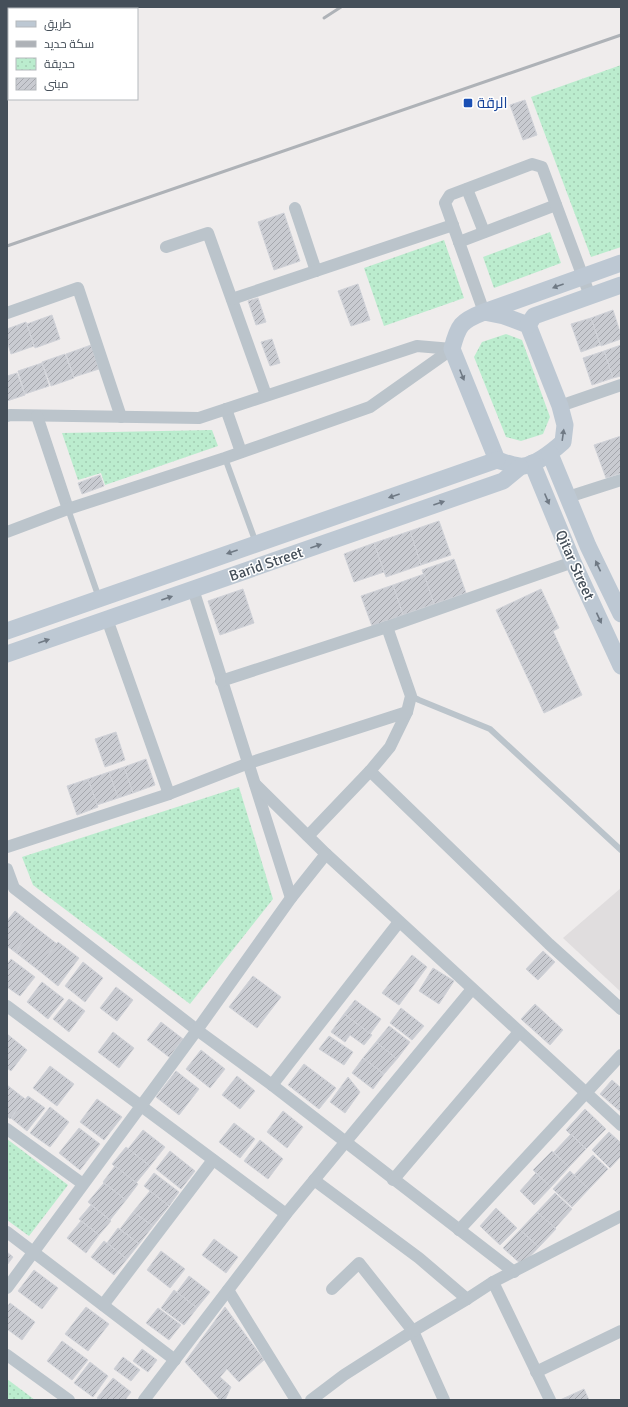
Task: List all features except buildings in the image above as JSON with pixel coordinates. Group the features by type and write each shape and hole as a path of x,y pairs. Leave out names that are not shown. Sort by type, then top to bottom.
{"main road":[{"path":"526,465 497,460 452,349 456,331 468,318 621,263"},
{"path":"528,325 534,316 621,285"},
{"path":"484,312 504,316 528,325 560,406 565,425 563,442 550,454"},
{"name":"Barid Street","path":"7,654 503,481 526,465 550,454"},
{"name":"Qitar Street","path":"550,454 588,546 621,614"},
{"name":"Barid Street","path":"7,631 497,460"},
{"name":"Qitar Street","path":"526,465 621,666"}],"street":[{"path":"484,312 445,203 450,195 532,164 542,168 590,296"},
{"path":"467,189 484,232"},
{"path":"459,242 556,205"},
{"path":"295,208 316,271"},
{"path":"232,299 453,225"},
{"path":"166,247 208,233 266,395"},
{"path":"7,313 78,288 122,417"},
{"path":"7,416 199,418 417,346 452,349"},
{"path":"7,532 68,509 225,458 370,407 452,349"},
{"path":"560,406 621,385"},
{"path":"226,409 241,452"},
{"path":"37,416 68,509"},
{"path":"568,498 621,480"},
{"path":"221,681 387,627 573,562"},
{"path":"193,589 291,898"},
{"path":"107,619 169,794"},
{"path":"308,836 370,771 390,747 407,712 411,696 387,627"},
{"path":"7,847 169,794 249,763 407,712"},
{"path":"370,771 549,944 621,1010"},
{"path":"255,784 326,854 621,1125"},
{"path":"7,1288 197,1030 291,898 326,854"},
{"path":"7,869 14,888 514,1272"},
{"path":"272,1085 399,922"},
{"path":"144,1400 286,1214 472,989"},
{"path":"7,1006 286,1214"},
{"path":"393,1180 519,1032"},
{"path":"459,1230 621,1055"},
{"path":"7,1129 84,1184"},
{"path":"103,1305 213,1160"},
{"path":"314,1180 419,1258 467,1299"},
{"path":"311,1400 344,1375 493,1282 621,1216"},
{"path":"7,1232 34,1251 175,1360"},
{"path":"332,1289 359,1263 413,1331 444,1400"},
{"path":"493,1282 550,1400"},
{"path":"228,1290 296,1400"},
{"path":"536,1372 621,1331"},
{"path":"7,1355 69,1400"}],"lane":[{"path":"225,458 256,544"},
{"path":"68,509 99,598"},
{"path":"411,696 490,729 621,850"}],"shaded area":[{"path":"621,888 621,992 563,938"}],"green space":[{"path":"621,65 621,247 591,257 531,97"},
{"path":"550,232 561,263 494,288 483,257"},
{"path":"444,240 464,298 384,326 364,268"},
{"path":"506,334 522,340 550,417 543,434 521,441 506,437 474,357 482,342"},
{"path":"212,430 218,446 105,485 101,473 78,480 62,433"},
{"path":"239,787 273,899 190,1004 33,885 22,857"},
{"path":"7,1139 68,1185 29,1236 7,1220"},
{"path":"7,1379 35,1400 7,1400"}],"railway":[{"path":"324,18 341,7"},
{"path":"7,246 621,35"}],"place":[{"name":"الرقة","path":"468,103"}]}
